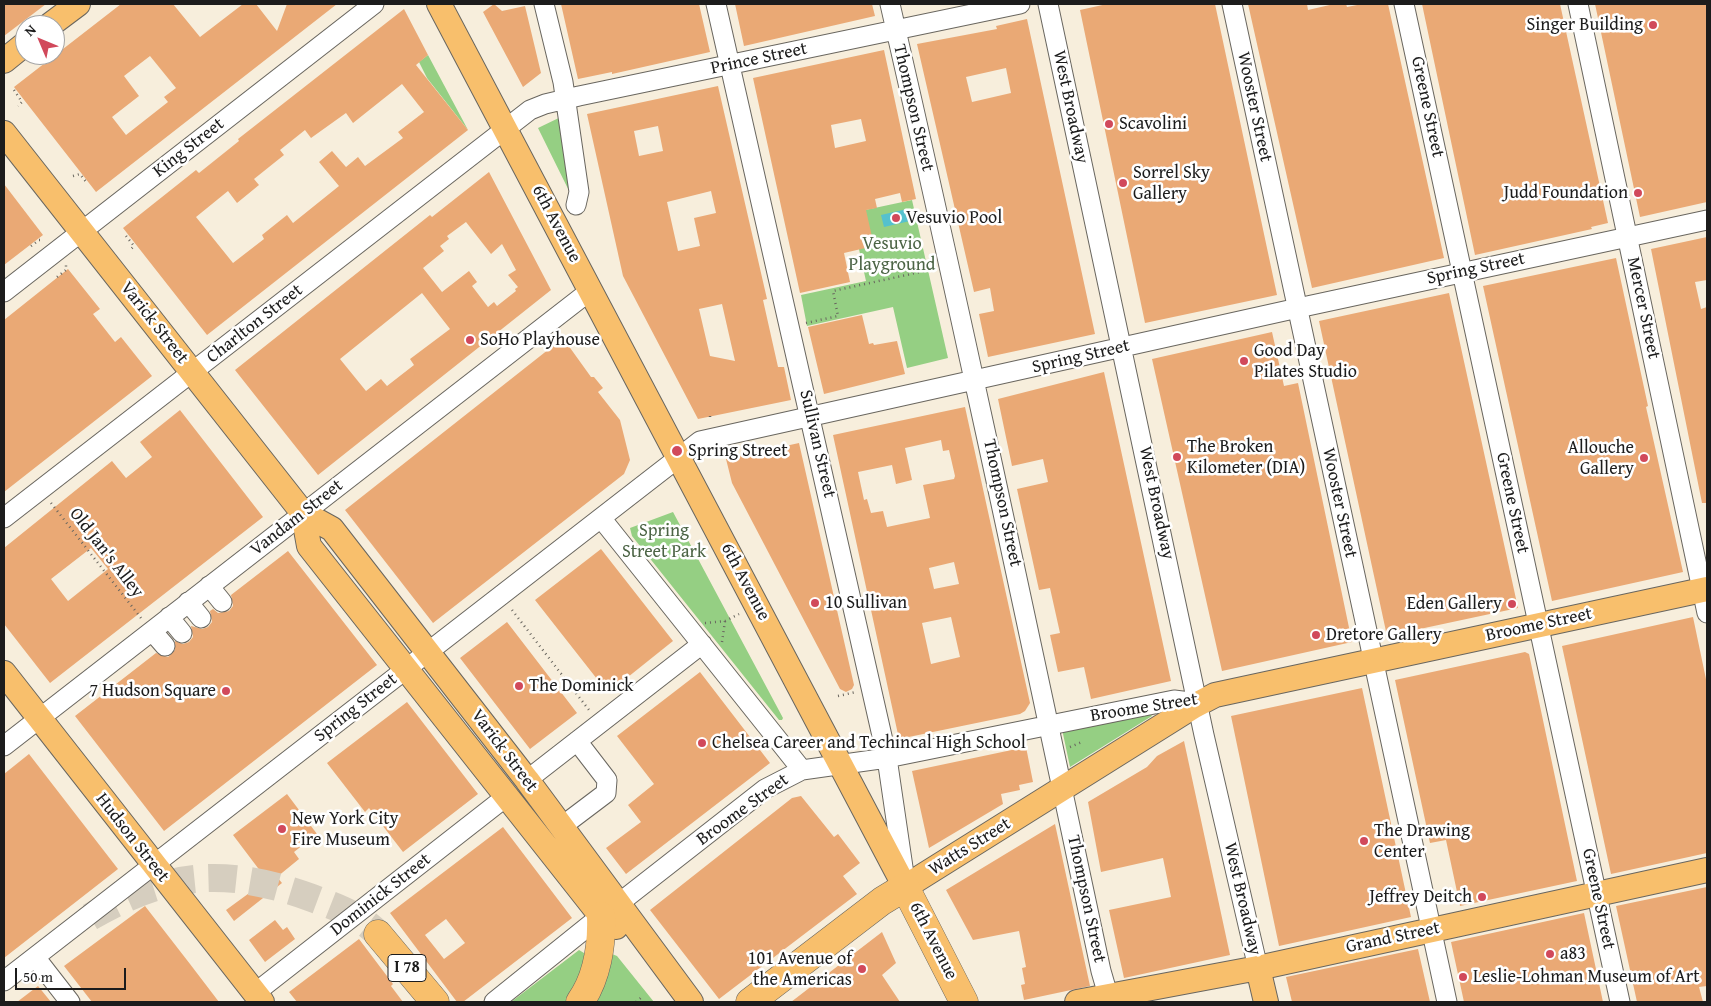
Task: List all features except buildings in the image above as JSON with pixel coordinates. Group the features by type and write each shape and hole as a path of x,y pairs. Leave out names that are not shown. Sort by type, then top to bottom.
{"highway":[{"name":"Watts Street","path":"750,1002 882,901 905,887"},
{"name":"6th Avenue","path":"905,887 964,1002"},
{"path":"580,1002 593,978 602,929 610,910"},
{"name":"I 78","path":"378,934 435,1002"}],"main road":[{"path":"63,15 78,4"},
{"name":"6th Avenue","path":"440,4 905,887"},
{"path":"4,61 15,52"},
{"name":"Varick Street","path":"4,133 303,513 332,529 429,652 561,827 624,934 672,1002"},
{"name":"Varick Street","path":"303,513 309,546 507,796 691,1002"},
{"name":"Broome Street","path":"1198,703 1229,691 1705,589"},
{"name":"Hudson Street","path":"4,673 258,998"},
{"name":"Watts Street","path":"905,887 1198,703"},
{"name":"Grand Street","path":"1078,1002 1110,999 1258,968 1707,870"},
{"name":"West Broadway","path":"1258,968 1266,1002"}],"street":[{"name":"King Street","path":"4,292 374,4"},
{"path":"544,4 563,82 580,192 576,205"},
{"name":"Sullivan Street","path":"716,4 811,417 886,758 905,887"},
{"name":"Thompson Street","path":"890,4 976,381 1101,971 1110,999"},
{"name":"Prince Street","path":"505,129 530,110 565,100 1020,4"},
{"name":"West Broadway","path":"1048,4 1198,703 1258,968"},
{"name":"Wooster Street","path":"1232,4 1447,1002"},
{"name":"Greene Street","path":"1404,4 1620,1002"},
{"name":"Mercer Street","path":"1578,4 1705,589 1707,613"},
{"name":"Charlton Street","path":"4,518 505,129"},
{"name":"Spring Street","path":"4,981 700,441 1298,308 1707,220"},
{"name":"Vandam Street","path":"4,746 39,719 146,624 169,617 591,290"},
{"path":"602,518 802,770"},
{"path":"209,586 222,602"},
{"path":"188,602 201,618"},
{"path":"169,617 182,633"},
{"path":"146,624 165,646"},
{"path":"527,780 702,644"},
{"name":"Broome Street","path":"494,1002 765,789 787,776 802,770 840,763 886,758 1174,700 1198,703"},
{"path":"561,827 606,792 607,780 577,741"},
{"name":"Dominick Street","path":"258,998 507,796"},
{"path":"35,957 70,1002"}],"path":[{"path":"14,90 22,102 18,106"},
{"path":"73,176 80,174 87,183"},
{"path":"126,236 134,246 130,250"},
{"path":"31,246 42,240"},
{"path":"57,277 66,270 64,264"},
{"path":"802,324 838,316 833,291 935,269"},
{"name":"Old Jan's Alley","path":"51,503 146,624"},
{"path":"512,610 591,713"},
{"path":"701,624 725,621 739,614"},
{"path":"721,650 725,621"},
{"path":"838,696 854,692"},
{"path":"1070,747 1082,742"},
{"path":"636,1002 643,996"}],"green space":[{"path":"428,55 468,130 427,78 419,62"},
{"path":"567,114 576,205 538,128"},
{"name":"Vesuvio Playground","path":"912,200 948,358 907,368 893,307 807,326 801,295 866,281 851,213"},
{"name":"Spring Street Park","path":"673,512 783,718 782,720 779,720 632,536 630,528"},
{"path":"1150,713 1152,716 1070,767 1062,729"},
{"path":"579,950 584,953 586,961 569,1002 511,1002"},
{"path":"612,954 617,956 654,1002 589,1002"}],"water":[{"name":"Vesuvio Pool","path":"907,209 910,221 884,227 881,215"}],"tunnel":[{"path":"90,917 146,890 198,879 225,878 252,881 312,898 339,908 356,917 378,934"}],"place":[{"name":"Singer Building","path":"1653,25"},
{"name":"Scavolini","path":"1109,124"},
{"name":"Sorrel Sky Gallery","path":"1123,183"},
{"name":"Judd Foundation","path":"1638,193"},
{"name":"Vesuvio Pool","path":"896,218"},
{"name":"SoHo Playhouse","path":"470,340"},
{"name":"Good Day Pilates Studio","path":"1244,361"},
{"name":"Spring Street","path":"677,451"},
{"name":"The Broken Kilometer (DIA)","path":"1177,457"},
{"name":"Allouche Gallery","path":"1644,458"},
{"name":"10 Sullivan","path":"815,603"},
{"name":"Eden Gallery","path":"1512,604"},
{"name":"Dretore Gallery","path":"1316,635"},
{"name":"The Dominick","path":"519,686"},
{"name":"7 Hudson Square","path":"226,691"},
{"name":"Chelsea Career and Techincal High School","path":"702,743"},
{"name":"New York City Fire Museum","path":"282,829"},
{"name":"The Drawing Center","path":"1364,841"},
{"name":"Jeffrey Deitch","path":"1482,897"},
{"name":"a83","path":"1550,954"},
{"name":"101 Avenue of the Americas","path":"862,969"},
{"name":"Leslie-Lohman Museum of Art","path":"1463,977"}]}
